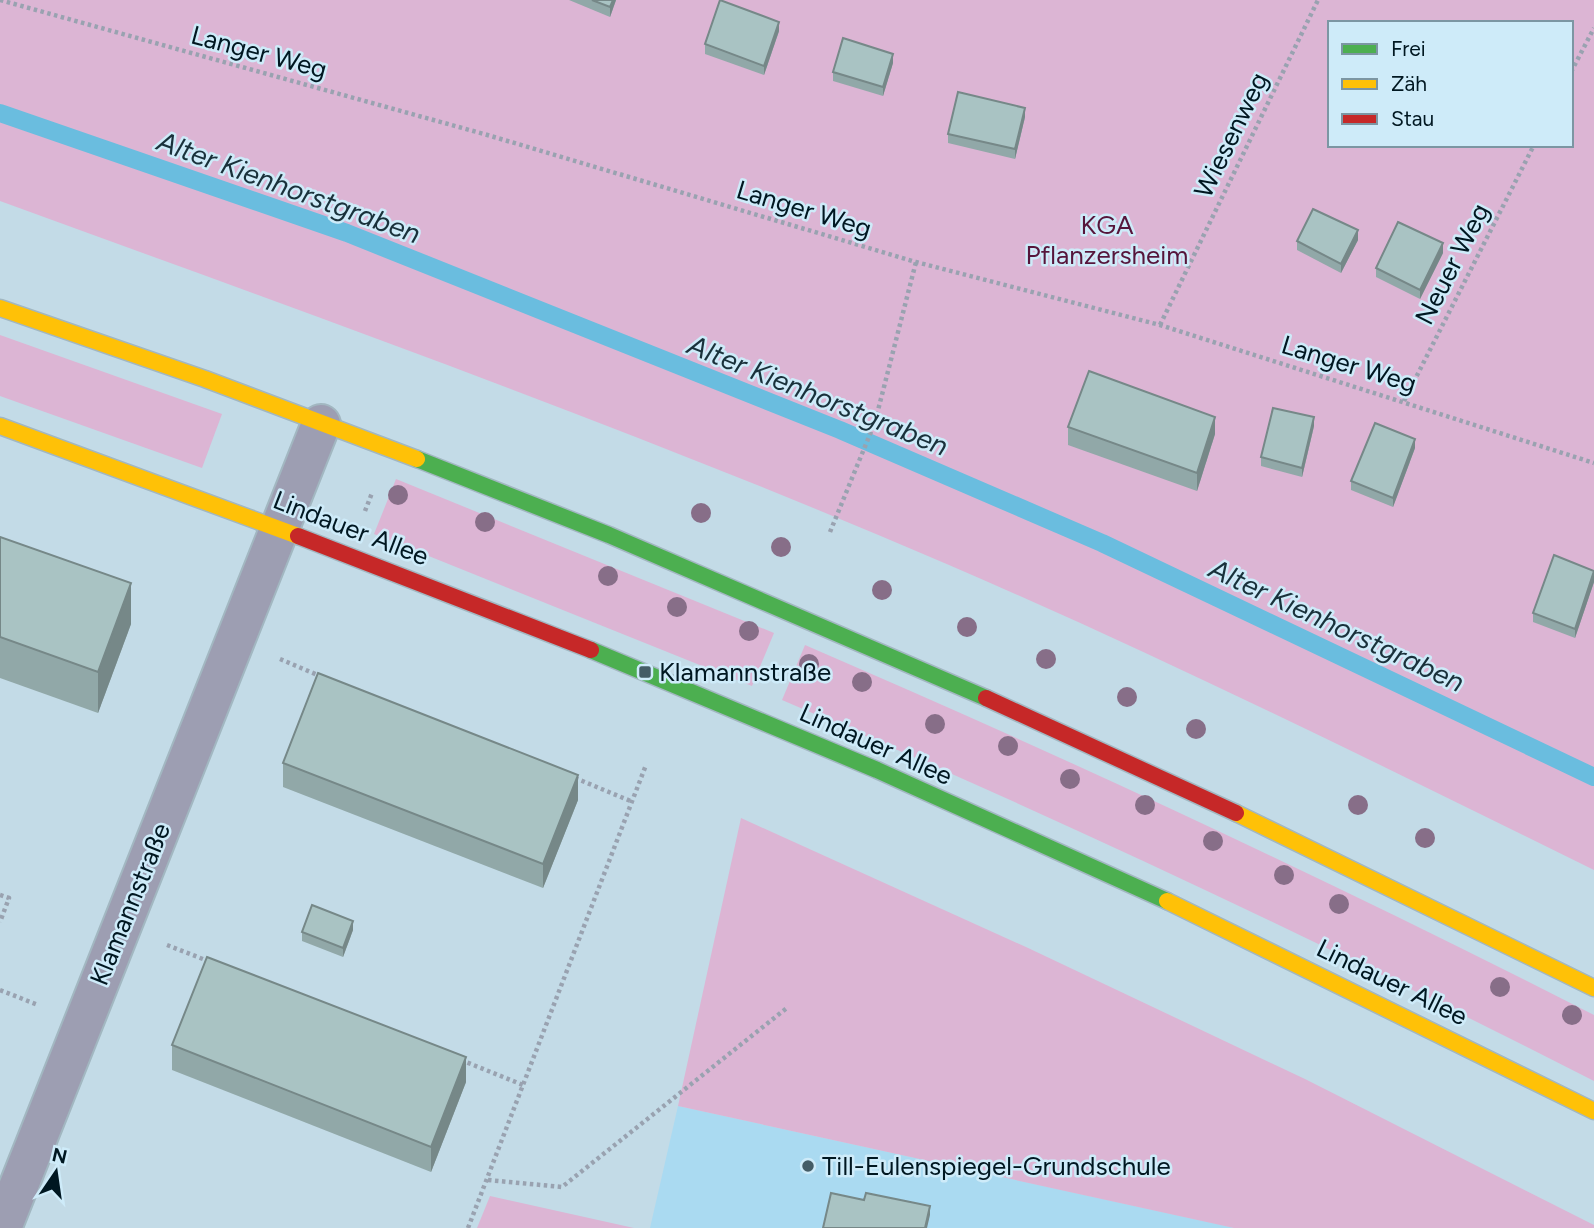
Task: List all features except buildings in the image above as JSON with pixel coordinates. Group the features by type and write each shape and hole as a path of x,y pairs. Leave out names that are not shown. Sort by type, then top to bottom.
{"main road":[{"path":"0,308 321,424 574,523 924,670 1412,896 1594,988"},
{"name":"Lindauer Allee","path":"0,426 280,526 547,632 899,779 1163,898 1594,1111"}],"street":[{"name":"Klamannstraße","path":"2,1228 321,424"}],"path":[{"name":"Wiesenweg","path":"1160,325 1318,0"},
{"name":"Langer Weg","path":"0,1 484,134 916,262 1160,325 1594,463"},
{"path":"1573,68 1594,28"},
{"name":"Neuer Weg","path":"1404,401 1533,147"},
{"path":"830,532 875,422 916,262"},
{"path":"362,521 374,488"},
{"path":"275,657 326,678"},
{"path":"468,1228 646,765"},
{"path":"569,776 633,802"},
{"path":"0,895 9,898 0,922"},
{"path":"160,942 212,962"},
{"path":"0,990 43,1007"},
{"path":"488,1180 562,1187 788,1007"},
{"path":"458,1059 523,1084"}],"shaded area":[{"name":"Till-Eulenspiegel-Grundschule","path":"678,1106 1226,1226 1234,1228 650,1228"}],"green space":[{"name":"KGA Pflanzersheim","path":"0,0 1594,0 1594,870 1193,675 949,565 714,468 239,288 0,201"},
{"path":"0,335 222,414 202,468 0,396"},
{"path":"396,479 774,633 752,686 374,534"},
{"path":"805,645 1202,824 1594,1015 1594,1081 1191,883 782,700"},
{"path":"741,818 1026,947 1305,1079 1594,1225 1594,1228 1234,1228 678,1106"},
{"path":"490,1196 634,1228 477,1228"}],"waterway":[{"name":"Alter Kienhorstgraben","path":"0,113 347,233 840,430 1102,543 1594,777"}],"traffic: fast":[{"path":"417,459 609,535 986,698"},
{"path":"591,650 877,770 1167,901"}],"traffic: slow":[{"path":"0,308 205,379 417,459"},
{"path":"0,426 298,536"},
{"path":"1236,813 1594,988"},
{"path":"1167,901 1594,1111"}],"traffic: jam":[{"path":"298,536 591,650"},
{"path":"986,698 1236,813"}],"place":[{"name":"Klamannstraße","path":"645,672"},
{"name":"Till-Eulenspiegel-Grundschule","path":"808,1166"}]}
